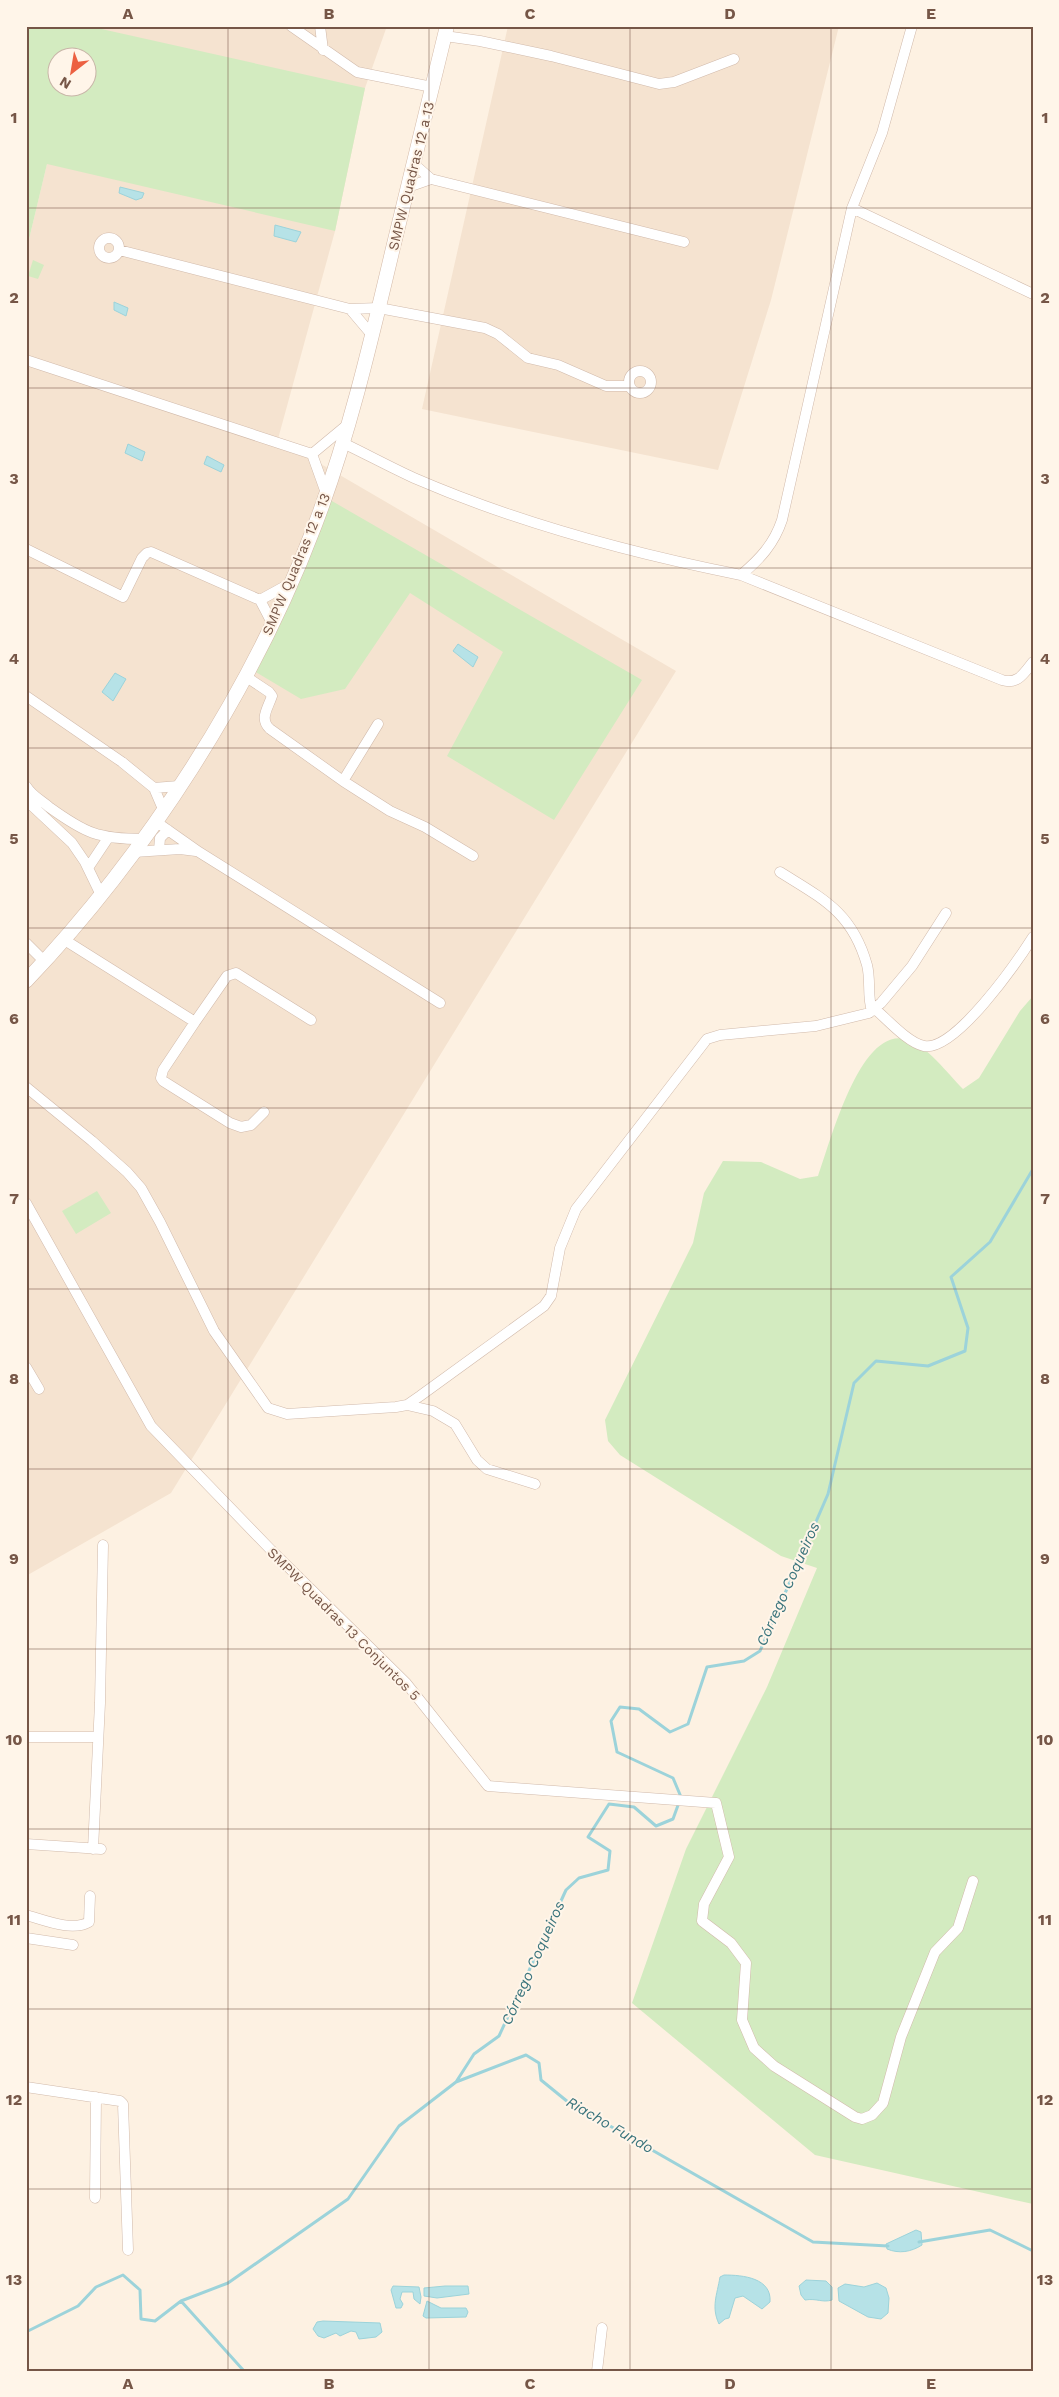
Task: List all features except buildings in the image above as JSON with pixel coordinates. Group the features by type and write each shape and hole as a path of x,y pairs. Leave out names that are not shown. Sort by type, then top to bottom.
{"street":[{"path":"291,26 357,72 432,87"},
{"path":"320,26 323,50"},
{"path":"741,576 767,550 775,539 782,520 852,208 882,133 912,26"},
{"path":"446,31 659,84 674,82 734,59"},
{"name":"SMPW Quadras 12 a 13","path":"26,981 101,895 134,852 179,786 216,728 245,676 291,583 343,443 379,308 446,31"},
{"path":"414,164 431,179 684,242"},
{"path":"408,188 431,179"},
{"path":"852,208 1033,294"},
{"path":"119,250 350,309 379,308 485,328 498,334 528,358 558,365 606,386 630,386"},
{"path":"350,309 372,335"},
{"path":"26,360 312,454"},
{"path":"312,454 347,425"},
{"path":"343,443 414,478 511,514 649,557 741,576 1002,680 1009,682 1017,681 1033,662"},
{"path":"312,454 326,493"},
{"path":"26,549 119,597 125,595 142,558 151,552 260,600 272,623"},
{"path":"260,600 291,583"},
{"path":"245,676 272,696 264,715 267,726 343,781 390,811 425,827 473,856"},
{"path":"26,696 122,762 154,788 159,815 170,831 173,842 164,850"},
{"path":"343,781 378,724"},
{"path":"26,786 35,797 74,825 93,834 108,838 143,838"},
{"path":"154,788 179,786"},
{"path":"26,800 72,843 88,868 101,895"},
{"path":"170,831 200,852 440,1003"},
{"path":"88,868 108,838"},
{"path":"134,852 164,850 200,852"},
{"path":"780,872 829,904 849,924 867,965 873,1010 918,1044 934,1045 958,1029 977,1012 1019,959 1033,938"},
{"path":"407,1404 539,1310 548,1301 553,1290 560,1248 576,1209 707,1039 720,1035 816,1026 856,1018 873,1010 912,966 946,912"},
{"path":"64,939 195,1022"},
{"path":"26,943 44,961"},
{"path":"264,1112 251,1125 235,1126 163,1081 161,1078 162,1070 227,976 236,973 311,1020"},
{"path":"26,1087 92,1141 141,1188 165,1230 214,1331 268,1408 287,1414 407,1404 433,1411 455,1424 477,1460 487,1469 535,1484"},
{"name":"SMPW Quadras 13 Conjuntos 5","path":"26,1203 151,1426 271,1550 406,1683 488,1786 716,1803 729,1857 704,1904 702,1921 731,1943 742,1955 746,1963 742,2020 754,2048 774,2066 862,2119 872,2115 883,2103 901,2037 935,1952 958,1928 973,1881"},
{"path":"26,1368 39,1389"},
{"path":"26,1844 97,1849 103,1545"},
{"path":"26,1737 98,1737"},
{"path":"26,1914 66,1925 84,1924 89,1922 90,1896"},
{"path":"26,1938 73,1946"},
{"path":"26,2087 123,2104 128,2250"},
{"path":"94,2198 96,2098"},
{"path":"597,2371 602,2328"}],"shaded area":[{"path":"80,26 387,26 365,88 335,231 278,439 676,671 171,1493 26,1576 26,252 63,98 98,98 98,48 86,48"},
{"path":"508,26 839,26 771,300 718,470 422,409"}],"green space":[{"path":"26,26 88,26 365,88 335,231 47,164 26,252"},
{"path":"33,260 44,265 38,279 28,276"},
{"path":"325,497 642,680 554,820 447,756 503,652 410,593 345,689 301,699 249,668"},
{"path":"1033,996 1033,2204 815,2155 632,2003 686,1849 767,1687 817,1568 781,1556 620,1455 608,1441 605,1420 693,1243 704,1193 723,1161 761,1162 800,1179 818,1176 849,1091 860,1069 874,1051 889,1040 905,1039 913,1042 929,1053 963,1089 979,1078 1020,1011"},
{"path":"97,1191 111,1213 76,1234 62,1211"}],"water":[{"path":"120,187 144,193 142,198 136,200 119,193"},
{"path":"275,225 301,232 296,242 274,236"},
{"path":"114,302 128,308 126,316 114,310"},
{"path":"128,444 145,452 142,461 125,453"},
{"path":"207,456 224,465 221,472 204,464"},
{"path":"458,644 478,657 473,667 453,651"},
{"path":"115,673 126,679 113,701 102,692"},
{"path":"916,2230 921,2232 922,2245 905,2252 887,2249 886,2244"},
{"path":"724,2275 747,2277 761,2283 769,2294 770,2302 762,2309 743,2296 735,2298 729,2318 719,2324 715,2312 715,2301 720,2277"},
{"path":"806,2280 826,2281 832,2287 832,2300 805,2300 801,2295 799,2286"},
{"path":"877,2283 886,2288 889,2298 888,2313 881,2319 868,2317 839,2301 838,2288 845,2284 864,2287"},
{"path":"393,2286 419,2287 420,2304 414,2299 413,2292 402,2292 400,2299 403,2304 401,2308 396,2308 391,2290"},
{"path":"468,2286 469,2294 437,2298 424,2296 424,2288"},
{"path":"427,2301 441,2308 466,2308 468,2312 466,2317 426,2318 423,2316"},
{"path":"317,2322 380,2323 382,2332 376,2337 359,2339 356,2332 351,2331 340,2336 336,2333 324,2338 318,2336 313,2329"}],"waterway":[{"name":"Córrego Coqueiros","path":"456,2082 474,2054 499,2036 566,1890 579,1878 608,1870 610,1851 588,1837 609,1804 634,1807 656,1826 673,1819 681,1797 673,1778 617,1752 611,1721 620,1707 639,1709 670,1732 688,1724 707,1667 744,1661 760,1651 828,1494 854,1383 876,1361 928,1366 965,1351 968,1328 951,1277 990,1242 1033,1169"},
{"name":"Riacho Fundo","path":"26,2332 78,2306 96,2287 123,2275 140,2290 141,2319 155,2321 181,2301 228,2283 348,2199 399,2126 456,2082 526,2055 539,2063 541,2080 568,2102 813,2242 888,2246"},
{"name":"Riacho Fundo","path":"919,2242 990,2230 1033,2251"},
{"path":"181,2301 244,2371"}]}
